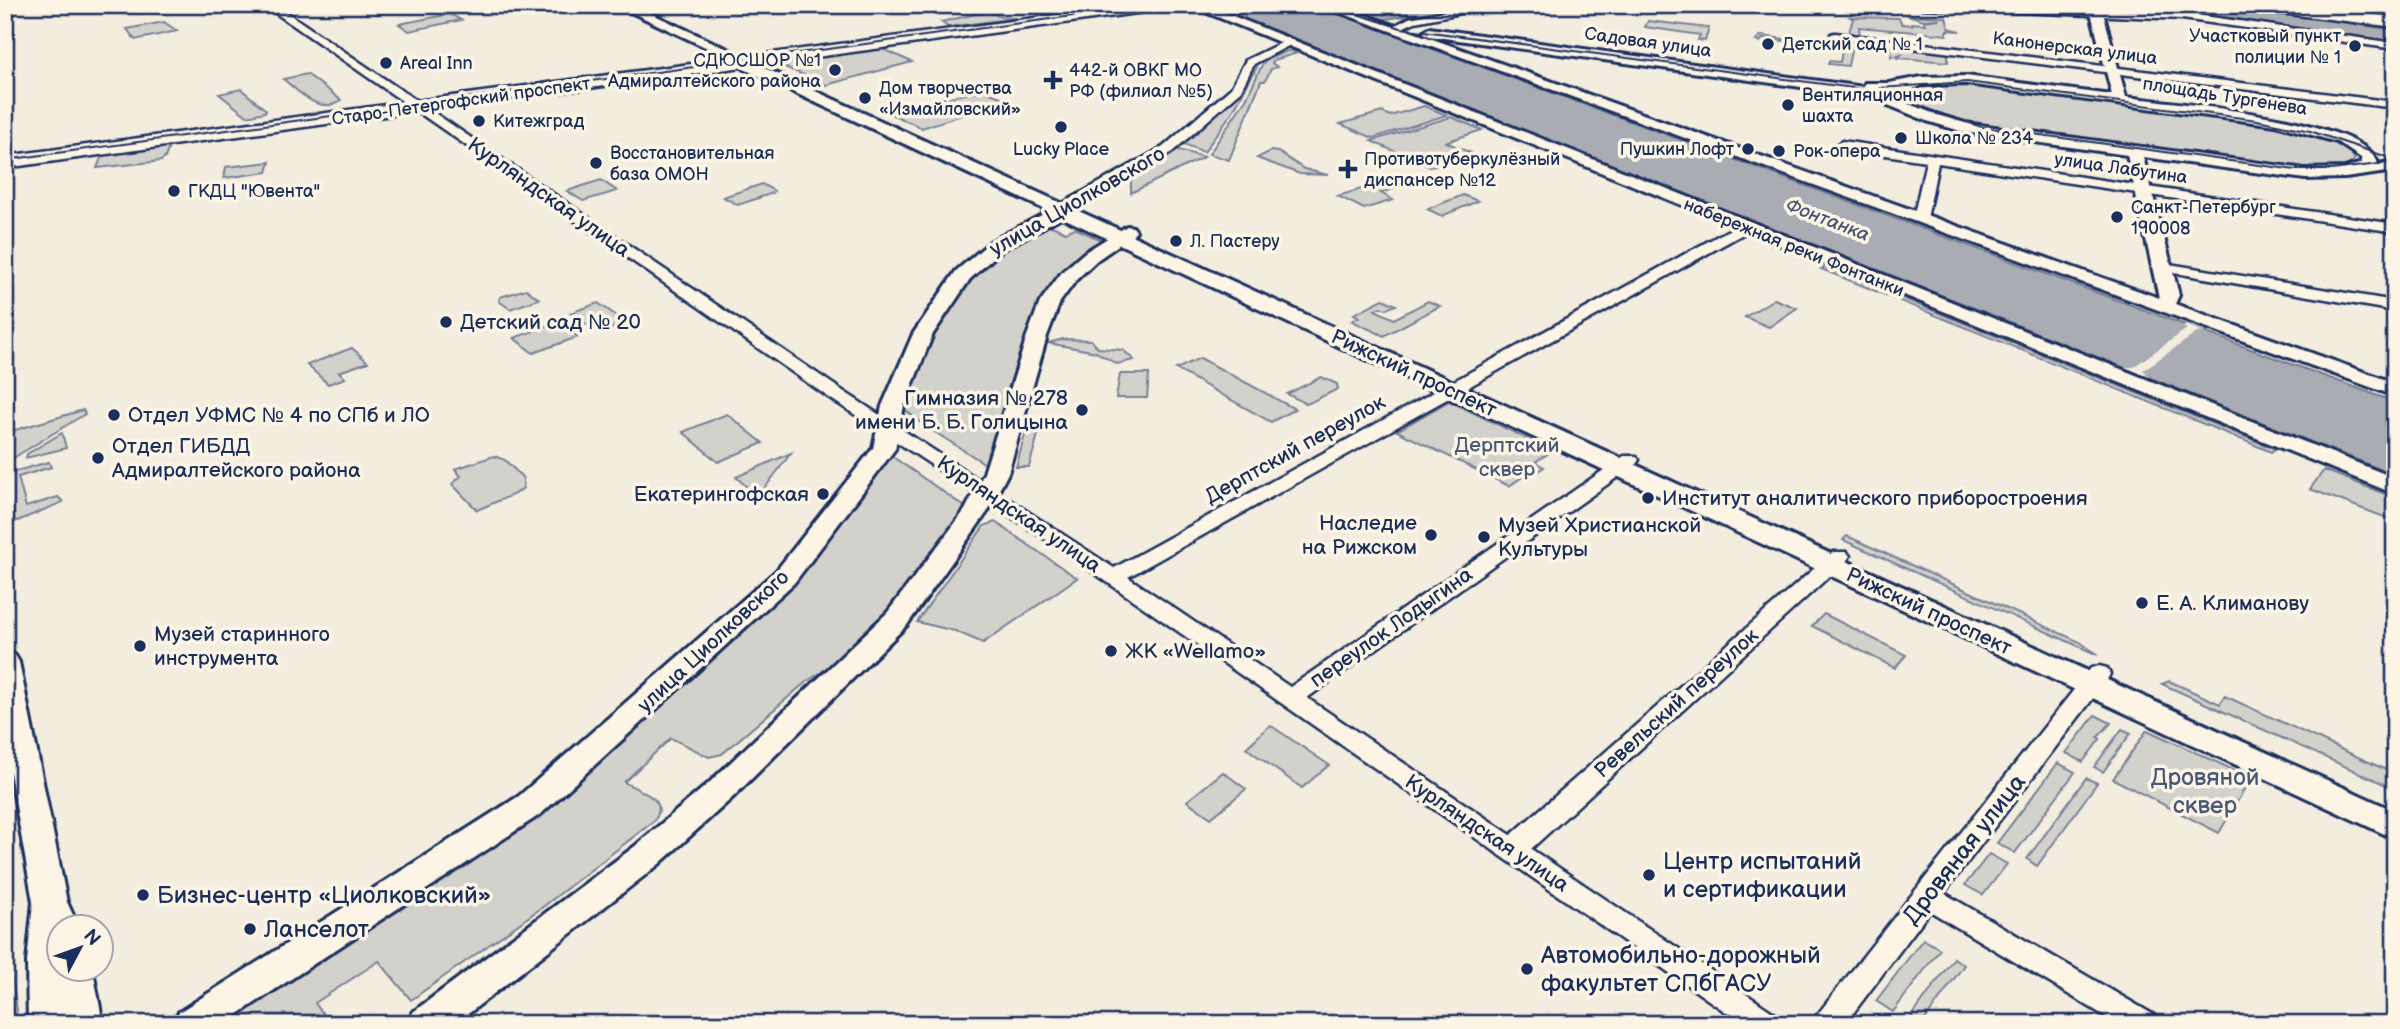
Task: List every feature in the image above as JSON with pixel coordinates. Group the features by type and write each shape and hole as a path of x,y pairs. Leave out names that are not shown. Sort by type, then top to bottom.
{"main road":[{"name":"Старо-Петергофский проспект","path":"746,61 1128,5"},
{"name":"Старо-Петергофский проспект","path":"5,159 1166,5"},
{"path":"2248,5 2350,12"},
{"path":"2268,5 2350,12 2395,21"},
{"name":"Рижский проспект","path":"746,61 2095,680 2395,826"},
{"name":"Рижский проспект","path":"2095,680 2395,808"}],"street":[{"name":"Курляндская улица","path":"269,5 837,395 1113,577 1767,1024"},
{"name":"Рижский проспект","path":"622,5 746,61"},
{"name":"набережная реки Фонтанки","path":"1194,5 2395,487"},
{"path":"1402,29 1497,5"},
{"path":"1921,5 2095,8 2194,17 2395,46"},
{"path":"1344,8 2395,390"},
{"path":"2095,8 2120,100"},
{"name":"Садовая улица","path":"1402,29 1869,86 1889,87 1914,82"},
{"name":"Садовая улица","path":"1402,29 1869,92 1906,106"},
{"name":"Канонерская улица","path":"1835,36 2395,105"},
{"name":"улица Циолковского","path":"192,1024 530,805 785,577 884,449 893,406 923,334 939,307 964,275 996,246 1167,150 1236,90 1250,62 1289,43"},
{"path":"2382,44 2392,58"},
{"name":"площадь Тургенева","path":"1914,82 1966,80 2266,119 2342,139 2368,156 2370,165 2363,170"},
{"path":"1914,82 1901,91 1906,106 1964,127 2295,173 2331,174 2395,166"},
{"path":"2342,139 2395,156"},
{"name":"улица Лабутина","path":"1842,145 2395,228"},
{"path":"2134,151 2169,298 2162,306"},
{"path":"1920,219 1933,159"},
{"name":"Дерптский переулок","path":"1113,577 1745,227"},
{"path":"426,1024 646,856 720,791 897,619 975,511 1003,458 1037,336 1050,302 1069,276 1091,256 1123,234"},
{"path":"2163,267 2395,306"},
{"name":"переулок Лодыгина","path":"1290,698 1625,464"},
{"name":"Ревельский переулок","path":"1512,850 1835,561"},
{"path":"5,662 56,914"},
{"name":"Дровяная улица","path":"1828,1024 2095,680"},
{"path":"1927,896 2144,1024"},
{"path":"46,958 46,1024"},
{"path":"78,984 85,1024"}],"green space":[{"path":"989,11 1001,17 1016,18 948,27 941,22"},
{"path":"450,14 461,20 409,31 399,24"},
{"path":"1907,15 1946,17 1949,28 1960,31 1947,30 1947,35 1859,27 1860,36 1899,42 1860,37 1849,32 1853,19 1850,17 1899,18 1902,24 1912,25 1940,19 1924,20"},
{"path":"1648,21 1709,28 1705,41 1698,40 1700,35 1645,27"},
{"path":"164,22 177,31 135,40 127,29"},
{"path":"1760,36 1819,43 1827,43 1832,38 1853,41 1848,66 1828,64 1829,61 1840,62 1843,46 1762,39 1760,42 1756,41"},
{"path":"1892,46 1948,53 1948,62 1898,58 1901,55 1891,57"},
{"name":"СДЮСШОР №1 Адмиралтейского района","path":"878,47 912,62 826,85 773,62"},
{"path":"1290,50 1297,53 1274,60 1272,63 1277,67 1271,69 1265,81 1261,81 1229,160 1209,154 1246,99 1262,65 1268,59"},
{"path":"1252,66 1257,67 1233,111 1204,152 1184,144 1241,91"},
{"path":"307,74 341,100 333,104 318,104 303,96 283,79"},
{"path":"1946,84 1977,85 2278,125 2333,141 2347,149 2355,159 2350,164 2335,169 2292,168 1967,122 1932,112 1914,99 1915,91 1922,87"},
{"path":"241,89 266,110 265,112 247,116 219,94"},
{"path":"983,90 1008,100 922,128 891,114 943,101 940,99"},
{"path":"1424,106 1447,115 1373,138 1340,124 1382,112 1390,116"},
{"path":"1619,114 2115,295 2162,311 2113,296"},
{"path":"1451,117 1482,130 1446,142 1471,153 1430,167 1371,141"},
{"path":"170,144 165,158 161,161 97,168 103,153"},
{"path":"1175,149 1204,157 1131,193 1131,175"},
{"path":"1271,151 1278,152 1304,169 1328,175 1300,174 1257,158"},
{"path":"270,162 267,172 224,178 226,167"},
{"path":"601,180 617,191 583,201 567,191"},
{"path":"1385,182 1396,188 1381,193 1393,200 1364,209 1338,196"},
{"path":"762,184 774,191 773,193 738,205 723,197"},
{"path":"1463,195 1478,201 1442,216 1427,209"},
{"path":"1042,222 1066,232 1075,228 1101,240 1079,260 987,465 922,424 904,409 937,321 983,261"},
{"path":"1825,267 2275,449 2271,452 1821,269"},
{"path":"526,289 539,299 510,309 499,301 500,297"},
{"path":"1383,299 1396,305 1375,310 1394,319 1428,301 1440,306 1384,336 1352,321 1359,317 1354,314"},
{"path":"1774,299 1797,308 1769,327 1745,317"},
{"path":"598,303 627,323 599,333 570,313"},
{"path":"558,322 578,337 533,353 514,338"},
{"path":"1063,339 1091,340 1098,348 1123,350 1134,360 1117,364 1096,352 1048,343"},
{"path":"352,348 368,362 339,372 345,378 328,384 307,365"},
{"path":"1200,358 1295,409 1271,422 1176,369"},
{"path":"1120,374 1149,374 1147,398 1116,398"},
{"path":"1321,377 1337,384 1338,389 1307,404 1287,394"},
{"name":"Дерптский сквер","path":"1449,401 1552,451 1535,462 1544,467 1538,471 1534,469 1509,486 1397,431"},
{"path":"83,410 85,414 5,463 5,433"},
{"path":"727,414 763,443 718,462 683,432"},
{"path":"1026,431 1039,431 1029,467 1016,467"},
{"path":"62,433 66,448 26,458 27,454"},
{"path":"791,453 758,497 736,477"},
{"path":"890,455 965,507 891,613 853,652 806,682 722,754 709,757 671,738 624,782 645,792 656,801 659,807 654,821 544,906 411,1000 379,961 315,1003 330,1024 208,1024 354,929 792,581"},
{"path":"494,456 505,460 523,478 523,488 477,510 452,484 461,476 455,469"},
{"path":"49,462 51,467 18,477 26,507 58,497 63,502 15,522 5,474"},
{"path":"2324,470 2395,498 2395,521 2310,489"},
{"path":"995,522 1077,578 983,643 955,631 917,622 984,526"},
{"path":"1847,536 2080,642 2098,655 1843,540"},
{"path":"1824,614 1906,655 1895,668 1812,626"},
{"path":"2169,681 2220,704 2225,696 2395,774 2395,789 2162,684"},
{"path":"2095,715 2111,723 2098,737 2100,739 2083,762 2066,753"},
{"path":"1270,725 1329,765 1302,788 1246,748"},
{"path":"2122,729 2131,733 2103,772 2094,767"},
{"name":"Дровяной сквер","path":"2147,730 2251,778 2219,833 2113,779"},
{"path":"2058,763 2075,772 2015,853 1997,843"},
{"path":"1223,772 1246,789 1211,818 1187,801"},
{"path":"2086,778 2097,783 2037,866 2027,859"},
{"path":"1989,854 2007,864 1983,895 1965,885"},
{"path":"5,931 17,1010 15,1024 5,1024"},
{"path":"1923,939 1940,949 1893,1012 1876,1001"},
{"path":"1954,958 1964,965 1922,1024 1907,1023"}],"water":[{"name":"Фонтанка","path":"1210,5 1311,5 1340,15 1379,5 1473,5 1362,23 2395,402 2395,475"},
{"path":"2086,5 2222,5 2395,30 2395,42 2189,12"}],"pier":[{"path":"2186,325 2205,332 2197,333 2143,370 2147,373 2144,375 2125,367 2133,367 2187,329 2183,327"}],"tram line":[{"path":"5,160 1154,5"},
{"path":"1329,5 1401,28 1869,90 1982,127 2296,170 2331,170 2395,162"},
{"path":"1880,88 1967,82 2257,120 2310,131 2390,158"}],"place":[{"name":"Детский сад № 1","path":"1768,44"},
{"name":"Участковый пункт полиции № 1","path":"2355,46"},
{"name":"Areal Inn","path":"386,63"},
{"name":"СДЮСШОР №1 Адмиралтейского района","path":"835,70"},
{"name":"442-й ОВКГ МО РФ (филиал №5)","path":"1053,80"},
{"name":"Дом творчества «Измайловский»","path":"865,98"},
{"name":"Вентиляционная шахта","path":"1788,105"},
{"name":"Китежград","path":"479,121"},
{"name":"Lucky Place","path":"1061,127"},
{"name":"Школа № 234","path":"1901,138"},
{"name":"Пушкин Лофт","path":"1748,149"},
{"name":"Рок-опера","path":"1779,151"},
{"name":"Восстановительная база ОМОН","path":"596,163"},
{"name":"Противотуберкулёзный диспансер №12","path":"1348,169"},
{"name":"ГКДЦ \"Ювента\"","path":"174,191"},
{"name":"Санкт-Петербург 190008","path":"2117,217"},
{"name":"Л. Пастеру","path":"1176,241"},
{"name":"Детский сад № 20","path":"446,322"},
{"name":"Гимназия № 278 имени Б. Б. Голицына","path":"1082,410"},
{"name":"Отдел УФМС № 4 по СПб и ЛО","path":"114,415"},
{"name":"Отдел ГИБДД Адмиралтейского района","path":"98,458"},
{"name":"Екатерингофская","path":"823,494"},
{"name":"Институт аналитического приборостроения","path":"1648,498"},
{"name":"Наследие на Рижском","path":"1431,535"},
{"name":"Музей Христианской Культуры","path":"1484,537"},
{"name":"Е. А. Климанову","path":"2142,603"},
{"name":"Музей старинного инструмента","path":"140,646"},
{"name":"ЖК «Wellamo»","path":"1111,651"},
{"name":"Центр испытаний и сертификации","path":"1649,875"},
{"name":"Бизнес-центр «Циолковский»","path":"143,895"},
{"name":"Ланселот","path":"250,929"},
{"name":"Автомобильно-дорожный факультет СПбГАСУ","path":"1527,969"}]}
